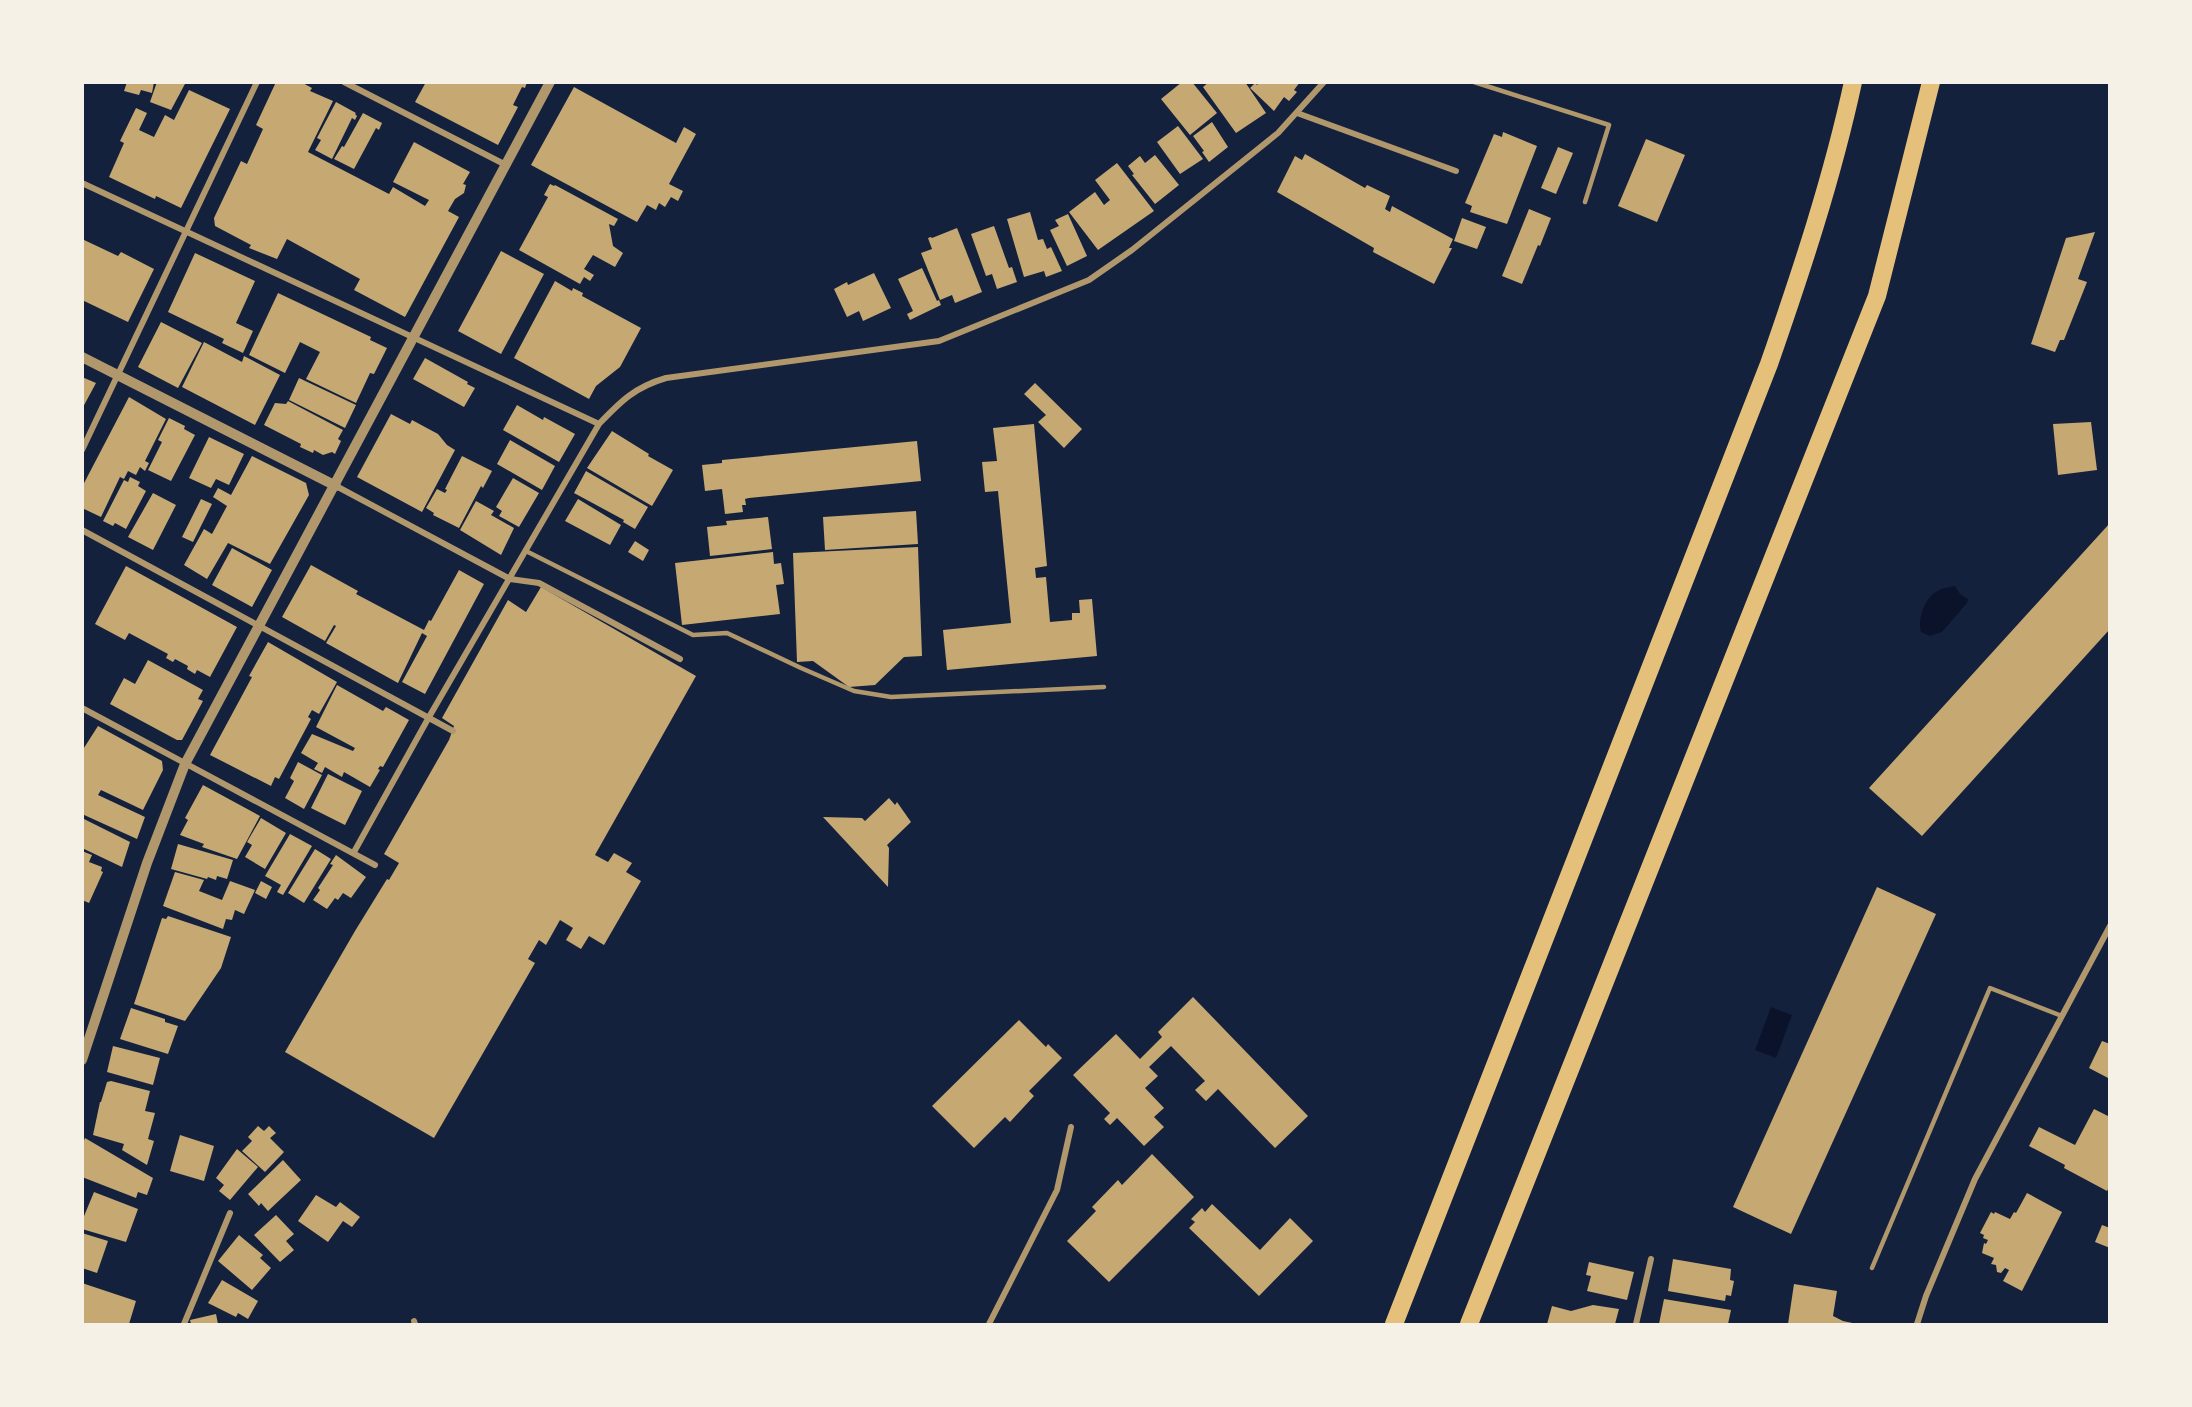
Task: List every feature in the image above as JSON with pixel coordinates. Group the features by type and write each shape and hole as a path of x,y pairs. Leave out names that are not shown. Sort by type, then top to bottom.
{"highway":[{"path":"1394,1324 1769,364 1809,249 1853,82"},
{"path":"1469,1324 1877,296 1931,82"}],"street":[{"path":"82,450 257,82"},
{"path":"344,82 506,165"},
{"path":"82,1060 147,862 185,764 336,486 550,82"},
{"path":"354,852 429,717 599,423 626,396 646,384 666,378 939,341 1089,280 1132,250 1278,132 1324,82"},
{"path":"1297,113 1456,171"},
{"path":"82,183 599,423"},
{"path":"82,357 336,486 510,579 539,583 680,659"},
{"path":"82,530 453,731"},
{"path":"82,708 375,865"},
{"path":"1917,1324 1976,1179 2109,926"},
{"path":"989,1324 1057,1190 1071,1127"},
{"path":"184,1324 230,1213"},
{"path":"1636,1324 1651,1259"}],"lane":[{"path":"1474,82 1609,125 1585,202"},
{"path":"526,551 693,635 727,633 854,691 891,697 1104,687"},
{"path":"1872,1268 1990,988 2062,1016"}],"water":[{"path":"1955,586 1960,594 1968,599 1967,603 1942,632 1930,636 1921,632 1921,616 1928,599 1940,590"},
{"path":"1771,1007 1792,1015 1776,1058 1755,1050"}],"building":[{"path":"127,82 154,82 152,93 141,90 139,95 124,91"},
{"path":"157,82 186,82 171,110 150,102"},
{"path":"276,82 301,82 312,88 310,91 333,101 308,152 389,194 393,187 425,206 429,200 393,182 414,142 470,172 463,184 466,185 464,193 455,199 448,211 459,217 405,317 354,290 360,279 287,239 277,259 249,248 251,245 215,226 214,218 241,161 247,164 263,129 256,125"},
{"path":"426,82 527,82 513,105 518,107 498,145 415,102"},
{"path":"1182,82 1192,82 1217,113 1190,135 1161,99"},
{"path":"1209,82 1245,82 1266,113 1236,133 1203,87"},
{"path":"1259,82 1300,82 1294,90 1297,92 1289,101 1284,97 1274,111 1250,88"},
{"path":"574,87 676,143 684,127 696,134 669,184 683,191 678,201 671,197 665,207 659,203 656,210 647,205 637,222 531,165"},
{"path":"189,90 230,109 181,208 156,196 155,199 109,177 124,143 120,141 136,108 147,113 139,130 154,137 165,115 174,120"},
{"path":"336,102 356,113 357,116 355,120 352,118 332,159 315,150 321,140 317,138"},
{"path":"363,113 382,123 379,130 376,128 354,169 334,159 342,146 344,147"},
{"path":"1212,122 1228,147 1209,162 1193,136"},
{"path":"1178,126 1203,159 1180,174 1157,142"},
{"path":"1503,132 1537,146 1507,224 1470,212 1472,206 1465,203 1494,134 1502,137"},
{"path":"1646,139 1685,155 1657,222 1618,206"},
{"path":"1558,147 1573,153 1556,194 1541,188"},
{"path":"1305,154 1365,188 1367,185 1390,196 1385,209 1390,212 1392,206 1453,239 1449,248 1452,248 1434,284 1373,252 1374,248 1277,192 1295,156 1302,160"},
{"path":"1155,155 1179,185 1155,204 1132,175 1134,174 1128,166 1140,156 1145,163"},
{"path":"1117,163 1154,211 1098,250 1069,212 1095,192 1104,205 1110,200 1095,180"},
{"path":"550,184 618,219 614,226 609,224 613,246 623,253 615,267 593,255 584,269 594,275 590,281 584,277 580,284 519,250 548,197 544,195"},
{"path":"1529,209 1551,218 1522,284 1502,276"},
{"path":"1030,212 1038,240 1043,239 1047,249 1051,247 1062,271 1046,277 1044,271 1024,277 1007,219"},
{"path":"1068,214 1087,256 1067,266 1050,230 1059,226 1055,220"},
{"path":"1462,218 1486,227 1477,249 1454,241"},
{"path":"994,226 1009,268 1012,267 1017,282 997,289 992,274 986,276 971,234"},
{"path":"957,228 982,292 955,303 952,295 940,300 921,253 932,249 928,238"},
{"path":"2095,232 2078,279 2087,282 2064,340 2060,340 2055,352 2031,344 2066,238"},
{"path":"82,239 118,256 121,252 154,269 128,322 82,300"},
{"path":"501,251 544,274 501,354 458,331"},
{"path":"195,253 255,281 236,323 253,331 243,353 222,343 224,339 168,312"},
{"path":"922,268 941,305 910,320 907,314 913,311 898,279"},
{"path":"874,273 891,308 863,321 859,311 847,317 834,289"},
{"path":"555,281 572,291 573,288 583,293 582,296 641,328 620,367 596,386 589,399 514,358"},
{"path":"278,293 371,337 370,340 387,348 374,374 370,373 356,403 306,379 320,352 300,342 285,373 249,355"},
{"path":"161,322 202,343 178,388 138,367"},
{"path":"204,342 242,362 244,356 280,375 255,425 182,387"},
{"path":"425,358 475,388 464,407 413,379"},
{"path":"82,377 96,383 82,409"},
{"path":"299,378 356,405 345,428 289,400"},
{"path":"1035,383 1082,429 1064,448 1038,422 1046,415 1024,394"},
{"path":"129,397 166,419 145,461 149,463 145,471 140,467 136,475 128,471 124,479 120,477 101,517 82,508 82,487"},
{"path":"288,401 343,430 338,439 341,441 335,454 332,452 323,455 314,450 313,453 300,447 301,444 264,425 275,403 286,404"},
{"path":"517,405 575,434 559,462 503,430"},
{"path":"391,414 410,424 412,420 438,434 447,445 455,450 422,512 357,477"},
{"path":"169,418 185,426 184,429 195,435 171,481 148,470 162,442 158,440"},
{"path":"2091,422 2097,470 2058,475 2053,424"},
{"path":"1034,424 1047,566 1035,568 1036,578 1046,577 1050,622 1072,620 1072,613 1080,613 1079,600 1092,599 1097,656 947,670 943,630 1011,623 998,491 985,492 982,462 997,461 993,428"},
{"path":"612,431 673,470 652,506 587,468"},
{"path":"209,437 244,454 229,485 216,479 211,488 189,478"},
{"path":"510,440 555,466 542,490 497,464"},
{"path":"917,441 921,481 749,498 745,499 746,505 742,505 743,512 725,514 722,489 705,491 702,465 722,463 722,460"},
{"path":"252,456 306,483 309,495 270,564 228,543 207,579 184,565 204,529 212,534 227,506 213,497 218,488 231,495"},
{"path":"462,456 492,471 483,488 481,486 459,528 433,515 434,513 426,508 437,489 445,493"},
{"path":"586,471 648,507 635,529 623,522 624,520 574,493"},
{"path":"130,477 140,482 138,486 146,491 126,529 115,523 113,526 103,521 124,480 128,482"},
{"path":"513,478 539,493 519,527 499,516 502,511 496,507"},
{"path":"153,493 176,505 153,550 128,537"},
{"path":"201,499 212,504 193,542 182,537"},
{"path":"578,499 621,525 610,545 565,521"},
{"path":"476,501 494,511 491,515 514,528 501,555 460,530"},
{"path":"916,511 918,544 825,550 823,517"},
{"path":"768,517 772,549 710,556 707,527 727,525 726,521"},
{"path":"2110,523 2110,629 1922,836 1869,788"},
{"path":"635,541 649,550 643,561 628,552"},
{"path":"918,547 922,656 904,657 875,685 849,687 813,661 797,662 793,553"},
{"path":"232,548 272,570 252,607 212,585"},
{"path":"773,552 774,564 781,563 784,584 776,585 780,614 682,625 675,563"},
{"path":"311,565 358,591 356,594 424,630 459,570 484,584 425,694 402,682 427,636 422,633 398,683 326,643 336,626 334,625 325,641 282,617"},
{"path":"126,566 237,627 210,677 197,670 195,674 187,669 188,666 175,659 173,662 166,658 168,654 129,633 125,640 95,624"},
{"path":"541,587 696,676 595,855 608,862 614,853 632,863 626,872 641,881 604,945 589,936 581,949 566,940 573,928 560,920 546,945 539,940 528,959 535,963 434,1138 285,1052 355,931 399,863 384,854 449,740 454,726 442,718 508,600 526,612"},
{"path":"268,642 337,682 319,714 312,710 308,717 311,719 279,779 275,777 271,786 210,755"},
{"path":"148,660 203,690 198,699 203,701 182,740 177,740 110,704 124,678 135,684"},
{"path":"337,685 383,711 386,707 409,720 383,767 380,766 378,769 380,770 370,787 344,772 342,777 325,767 322,773 314,769 318,763 301,753 312,734 353,751 355,748 316,727"},
{"path":"98,726 162,761 163,770 143,810 101,790 98,795 145,817 137,839 82,814 82,751"},
{"path":"298,762 322,775 304,809 285,798 294,781 290,778"},
{"path":"328,774 362,791 345,825 311,808"},
{"path":"203,785 260,816 237,859 202,847 204,844 180,835 188,820 185,818"},
{"path":"889,798 895,805 897,802 911,822 887,845 889,848 888,887 823,817 862,818 865,821"},
{"path":"82,818 130,842 122,867 82,848"},
{"path":"261,818 286,833 265,869 245,857 252,845 247,842"},
{"path":"290,834 312,846 283,895 277,892 281,885 265,876"},
{"path":"178,844 233,860 227,879 217,876 216,880 208,877 207,879 171,869"},
{"path":"315,849 331,859 304,903 288,893"},
{"path":"82,851 92,855 89,862 102,867 103,872 89,903 82,900"},
{"path":"336,855 366,877 351,898 343,893 338,900 335,898 327,909 313,900 333,865 330,864"},
{"path":"175,872 204,880 199,891 222,900 230,881 255,890 244,914 235,910 232,920 226,919 223,929 163,906"},
{"path":"261,881 272,887 266,899 255,893"},
{"path":"1877,887 1936,914 1791,1234 1733,1207"},
{"path":"168,916 231,937 221,968 185,1021 134,1004 162,918 166,919"},
{"path":"1193,997 1308,1116 1275,1148 1218,1089 1206,1101 1195,1090 1205,1081 1171,1046 1149,1067 1158,1076 1145,1088 1164,1108 1154,1117 1164,1127 1144,1146 1117,1118 1110,1125 1104,1119 1110,1113 1073,1075 1116,1034 1140,1059 1162,1037 1158,1032"},
{"path":"131,1008 165,1019 165,1022 178,1026 168,1054 120,1039"},
{"path":"1019,1020 1046,1047 1048,1044 1062,1058 1029,1091 1034,1096 1010,1122 1005,1117 974,1148 932,1106"},
{"path":"2102,1041 2110,1044 2110,1079 2089,1068"},
{"path":"113,1046 160,1058 153,1085 107,1072"},
{"path":"107,1082 150,1091 145,1111 155,1113 148,1139 154,1141 147,1165 122,1150 124,1144 93,1135 100,1102"},
{"path":"2094,1109 2110,1117 2110,1186 2107,1191 2029,1146 2039,1127 2075,1145"},
{"path":"258,1126 264,1131 269,1126 276,1133 270,1138 284,1152 265,1172 242,1151 252,1141 248,1137"},
{"path":"180,1135 214,1146 204,1181 170,1171"},
{"path":"85,1138 153,1178 147,1195 138,1192 136,1198 82,1177 82,1145"},
{"path":"237,1149 258,1167 230,1200 219,1191 224,1185 216,1178"},
{"path":"1152,1154 1194,1197 1109,1282 1067,1241 1096,1211 1092,1207 1118,1180 1122,1185"},
{"path":"283,1160 301,1180 268,1211 261,1203 259,1206 248,1194"},
{"path":"94,1192 138,1209 126,1242 82,1229 82,1221"},
{"path":"2027,1193 2062,1212 2022,1291 2003,1281 2009,1270 2005,1268 2001,1273 1997,1272 1996,1265 1991,1264 1994,1258 1982,1253 1984,1243 1986,1244 1988,1240 1980,1233 1991,1212 2010,1219"},
{"path":"316,1195 336,1207 340,1202 360,1217 352,1227 343,1221 328,1242 298,1221"},
{"path":"1212,1204 1260,1250 1290,1218 1313,1241 1259,1296 1189,1228 1195,1222 1191,1219 1202,1208 1205,1212"},
{"path":"276,1215 294,1234 286,1241 294,1250 280,1262 254,1235"},
{"path":"2102,1225 2110,1228 2110,1248 2095,1242"},
{"path":"82,1233 108,1241 97,1273 82,1268"},
{"path":"239,1235 263,1255 260,1258 271,1268 252,1290 218,1261"},
{"path":"1673,1259 1731,1269 1730,1280 1734,1281 1731,1296 1726,1295 1725,1301 1668,1291"},
{"path":"1589,1262 1634,1272 1627,1300 1587,1291 1591,1276 1586,1275"},
{"path":"222,1280 258,1301 248,1319 238,1313 236,1317 208,1303"},
{"path":"82,1283 136,1301 129,1324 82,1324"},
{"path":"1794,1284 1837,1291 1833,1316 1857,1324 1788,1324"},
{"path":"1664,1299 1731,1310 1728,1324 1659,1324"},
{"path":"1593,1305 1619,1309 1615,1324 1547,1324 1552,1306 1571,1311"},
{"path":"216,1314 218,1324 191,1324 190,1320"}]}
